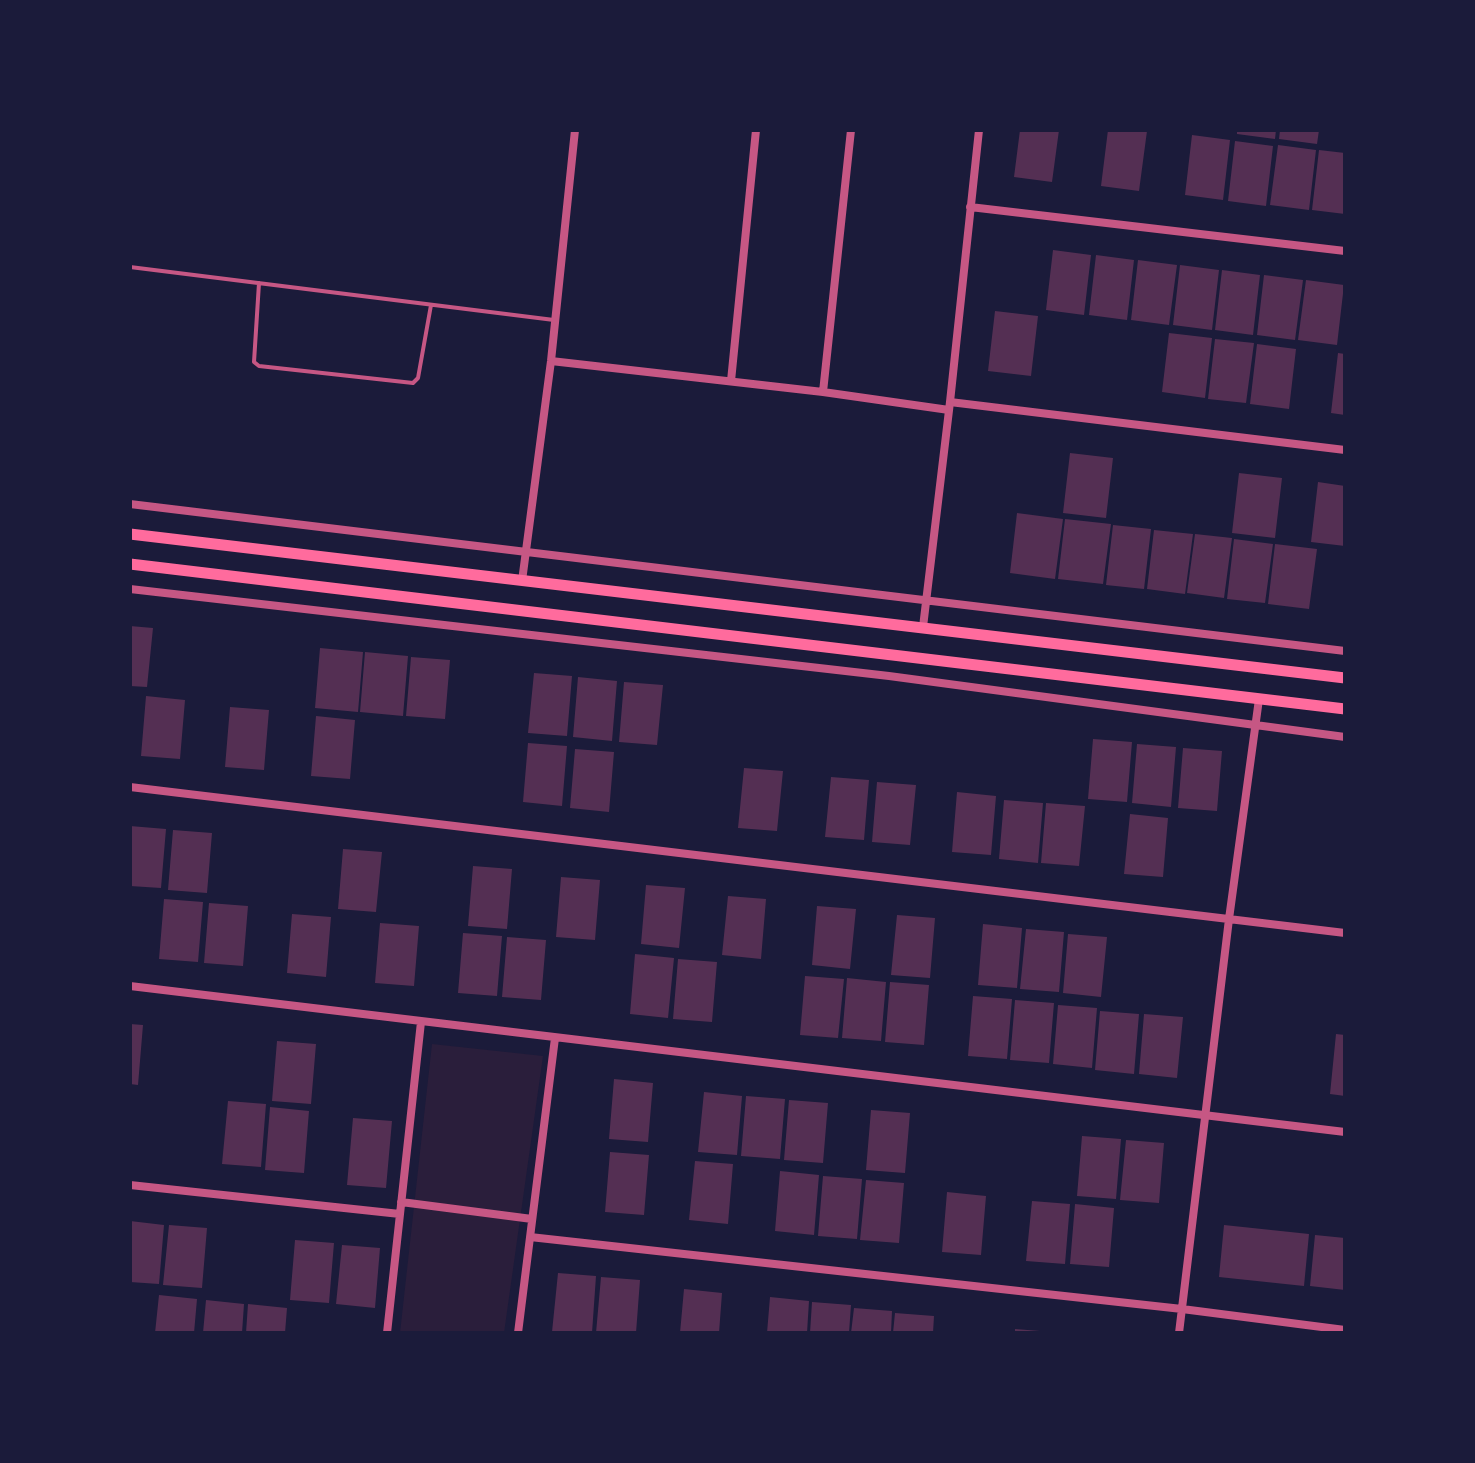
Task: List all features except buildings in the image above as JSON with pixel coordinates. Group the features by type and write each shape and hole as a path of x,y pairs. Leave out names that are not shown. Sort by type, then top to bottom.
{"main road":[{"path":"130,534 1345,678"},
{"path":"130,564 1345,709"}],"street":[{"path":"522,581 551,361 575,130"},
{"path":"731,381 756,130"},
{"path":"823,392 851,130"},
{"path":"923,627 979,130"},
{"path":"970,207 1345,251"},
{"path":"551,361 1345,450"},
{"path":"130,504 1345,651"},
{"path":"130,589 873,674 1345,737"},
{"path":"1179,1333 1259,699"},
{"path":"130,787 1345,933"},
{"path":"130,986 1345,1132"},
{"path":"387,1333 421,1022"},
{"path":"518,1333 555,1038"},
{"path":"130,1185 400,1214"},
{"path":"401,1202 532,1219"},
{"path":"530,1237 1345,1330"}],"lane":[{"path":"130,267 554,320"},
{"path":"259,283 254,362 259,366 413,383 418,378 431,305"}],"shaded area":[{"path":"432,1044 543,1056 504,1333 400,1333"}]}
